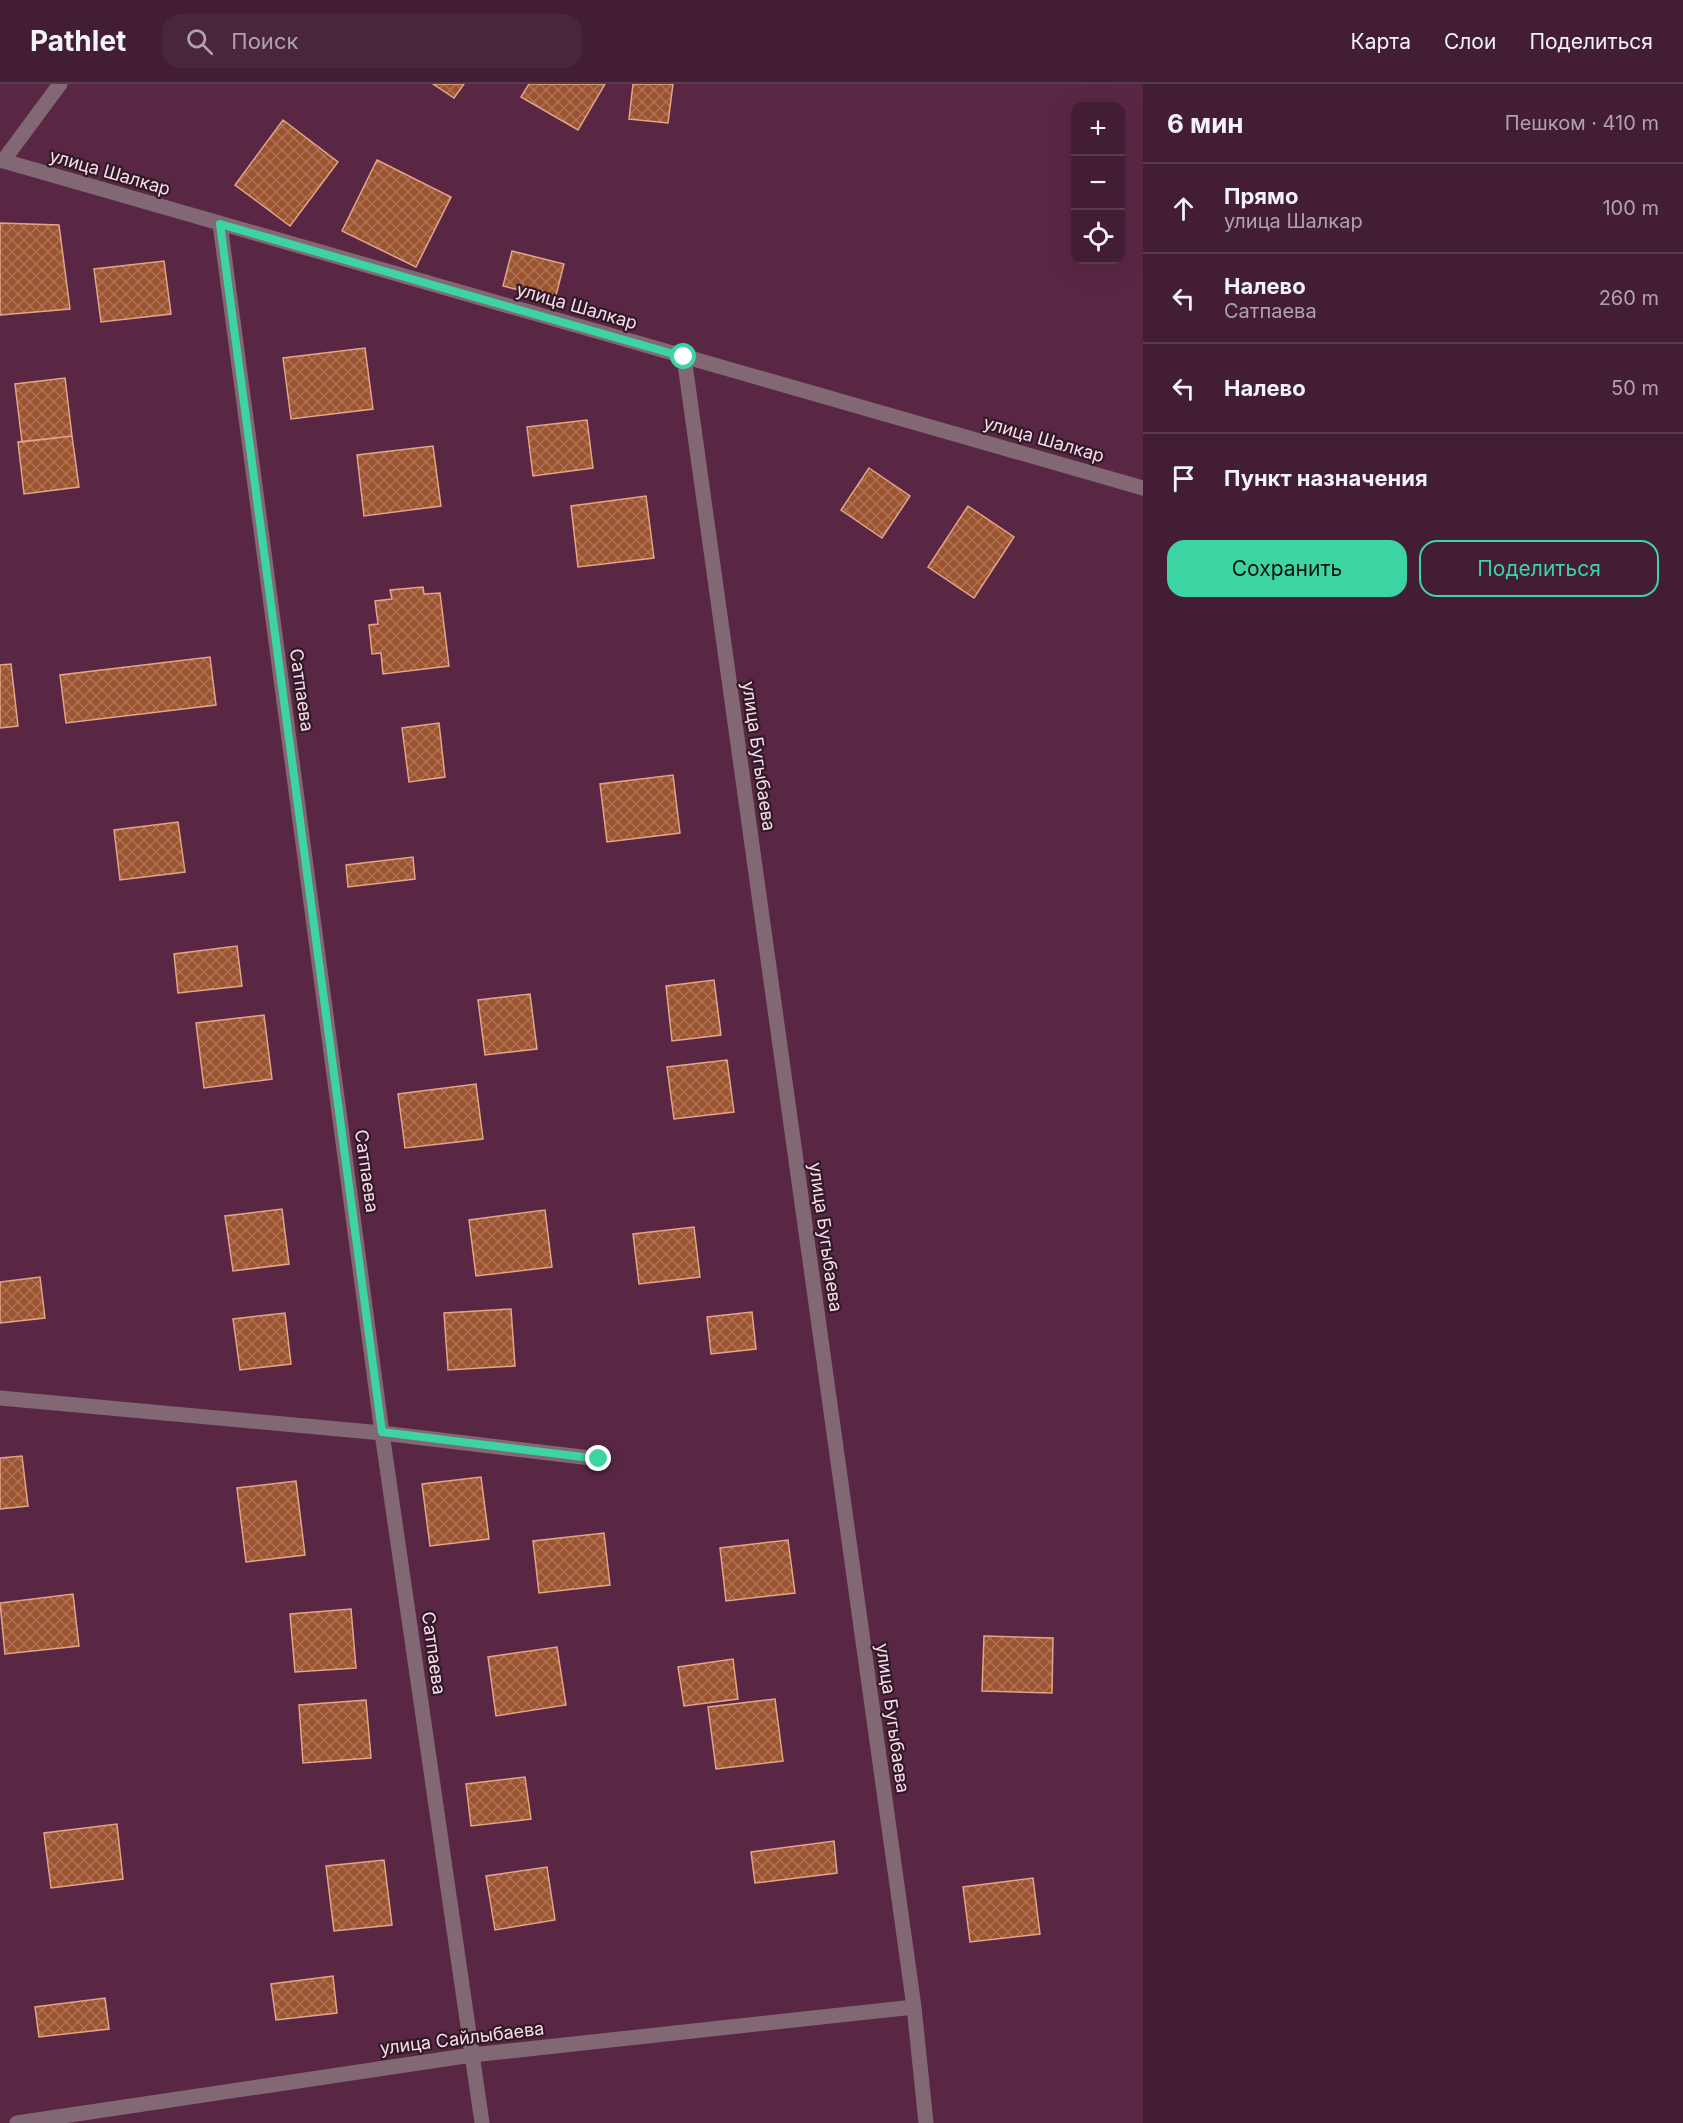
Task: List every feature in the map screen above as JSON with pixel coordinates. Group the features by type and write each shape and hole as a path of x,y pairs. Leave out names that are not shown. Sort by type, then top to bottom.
{"street":[{"path":"2,161 60,84"},
{"name":"улица Шалкар","path":"2,161 1143,488"},
{"name":"Сатпаева","path":"220,224 382,1432 482,2123"},
{"name":"улица Бугыбаева","path":"684,357 914,2007 926,2123"},
{"path":"0,1398 382,1432 599,1459"},
{"name":"улица Сайлыбаева","path":"17,2123 472,2055 914,2007"}],"building":[{"path":"433,84 464,84 454,98"},
{"path":"529,84 605,84 578,130 521,97"},
{"path":"633,84 673,84 668,123 629,119"},
{"path":"283,120 338,162 290,226 235,185"},
{"path":"377,160 451,197 416,267 342,231"},
{"path":"0,223 59,225 70,309 0,315"},
{"path":"512,251 564,264 555,299 503,286"},
{"path":"164,261 171,314 101,322 94,269"},
{"path":"365,348 373,409 291,419 283,358"},
{"path":"65,378 72,436 22,442 15,384"},
{"path":"587,420 593,468 533,476 527,427"},
{"path":"72,436 79,487 24,494 18,442"},
{"path":"433,446 441,506 364,516 357,455"},
{"path":"869,468 910,496 882,538 841,510"},
{"path":"646,496 654,558 578,567 571,506"},
{"path":"968,506 1014,537 974,598 928,567"},
{"path":"423,587 424,594 440,593 449,666 383,674 381,653 372,654 369,625 378,624 375,601 392,599 390,590"},
{"path":"210,657 216,705 66,723 60,675"},
{"path":"11,664 18,726 0,728 0,665"},
{"path":"439,723 445,777 409,782 402,728"},
{"path":"673,775 680,833 607,842 600,784"},
{"path":"178,822 185,872 120,880 114,830"},
{"path":"413,857 415,879 348,887 346,865"},
{"path":"237,946 242,986 178,993 174,954"},
{"path":"714,980 721,1035 672,1041 666,986"},
{"path":"530,994 537,1049 485,1055 478,1000"},
{"path":"264,1015 272,1079 204,1088 196,1023"},
{"path":"727,1060 734,1112 674,1119 667,1067"},
{"path":"476,1084 483,1139 405,1148 398,1094"},
{"path":"282,1209 289,1264 233,1271 225,1216"},
{"path":"545,1210 552,1267 476,1276 469,1220"},
{"path":"694,1227 700,1277 639,1284 633,1234"},
{"path":"40,1277 45,1318 0,1323 0,1282"},
{"path":"511,1309 515,1366 448,1370 444,1313"},
{"path":"752,1312 756,1349 711,1354 707,1317"},
{"path":"285,1313 291,1364 240,1370 233,1319"},
{"path":"22,1456 28,1506 0,1509 0,1458"},
{"path":"481,1477 489,1539 430,1546 422,1484"},
{"path":"296,1481 305,1555 246,1562 237,1488"},
{"path":"604,1533 610,1585 539,1593 533,1541"},
{"path":"788,1540 795,1593 726,1601 720,1548"},
{"path":"73,1594 79,1646 5,1654 0,1603"},
{"path":"351,1609 356,1668 295,1672 290,1614"},
{"path":"984,1636 1053,1638 1052,1693 982,1691"},
{"path":"557,1647 566,1705 496,1716 488,1657"},
{"path":"733,1659 738,1699 684,1706 678,1667"},
{"path":"775,1699 783,1761 716,1769 708,1707"},
{"path":"366,1700 371,1758 303,1763 299,1705"},
{"path":"525,1777 531,1819 471,1826 466,1784"},
{"path":"117,1824 123,1879 51,1888 44,1833"},
{"path":"834,1841 837,1873 755,1883 751,1852"},
{"path":"384,1860 392,1925 334,1931 326,1866"},
{"path":"547,1867 555,1920 495,1930 486,1876"},
{"path":"1033,1878 1040,1934 970,1942 963,1887"},
{"path":"333,1976 337,2013 276,2020 271,1984"},
{"path":"105,1998 109,2029 39,2037 35,2007"}],"route":[{"path":"599,1459 382,1432 220,224 684,357"}]}
